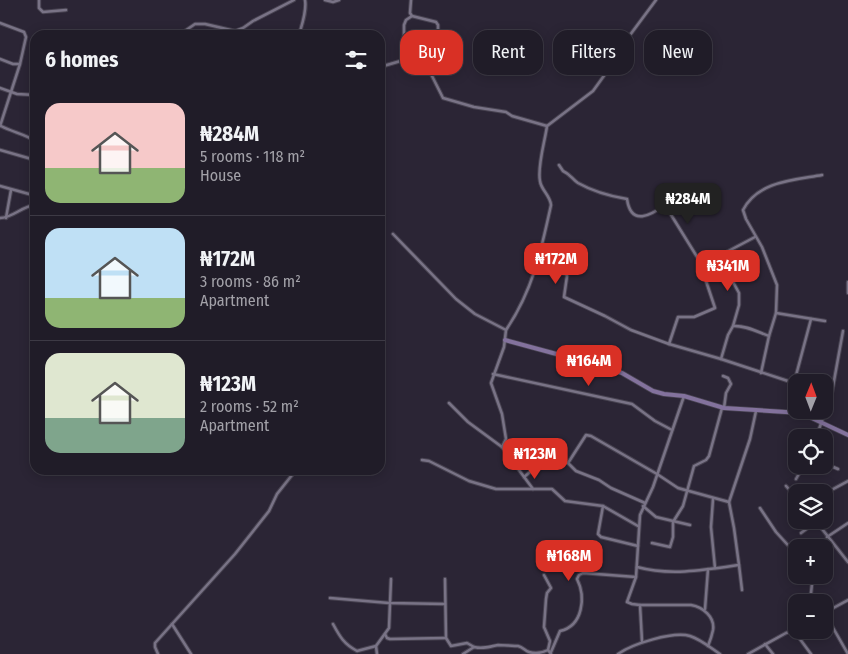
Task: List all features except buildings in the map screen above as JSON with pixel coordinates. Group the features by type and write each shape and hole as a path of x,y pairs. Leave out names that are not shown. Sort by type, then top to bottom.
{"street":[{"path":"39,0 39,8 43,12 66,10"},
{"path":"237,30 294,0"},
{"path":"300,30 306,4 305,0"},
{"path":"325,0 333,2 339,0"},
{"path":"411,0 410,12 412,16"},
{"path":"502,447 506,439 502,414 491,383 505,340 506,330 522,303 538,265 551,205 549,196 540,182 540,166 548,126 593,91 630,34 656,0"},
{"path":"404,30 406,20 412,16 435,20 438,30"},
{"path":"0,23 20,30 25,34 20,64 0,126 30,138"},
{"path":"186,30 195,24 205,24 231,30"},
{"path":"0,58 13,64 20,64"},
{"path":"385,66 400,61"},
{"path":"432,75 443,98 474,107 506,112 512,116 548,126"},
{"path":"0,88 11,92 30,94"},
{"path":"0,150 30,159"},
{"path":"559,165 563,172 569,174 577,182 592,191 627,199 628,207 635,215 644,217 651,215 665,205 699,260 716,308 694,317 678,317 669,344"},
{"path":"761,373 776,313 777,285 762,247 746,219 744,210 746,204 759,191 777,183 822,175"},
{"path":"0,186 29,194"},
{"path":"6,218 11,190"},
{"path":"0,218 6,218 30,206"},
{"path":"393,234 456,299 475,314 506,330"},
{"path":"699,260 719,256 755,236"},
{"path":"719,256 739,293 739,305 721,359"},
{"path":"538,265 566,274 564,297 631,330 669,344 788,381"},
{"path":"848,282 848,293"},
{"path":"776,313 825,320"},
{"path":"796,374 811,319"},
{"path":"733,324 769,336"},
{"path":"820,429 832,392 843,331"},
{"path":"505,340 578,358 622,373 653,391 684,396 723,408 788,411"},
{"path":"493,374 632,404 672,430"},
{"path":"652,543 670,546 673,537 673,522 683,506 694,466 706,460 709,456 726,393 731,384 728,378 723,376"},
{"path":"684,396 638,526 636,577 627,602 640,605 691,605 705,610"},
{"path":"449,404 468,422 502,447 533,489"},
{"path":"742,590 729,502 750,439 756,411"},
{"path":"813,419 848,434"},
{"path":"568,463 586,435 589,434 678,488 729,502"},
{"path":"524,477 553,454 568,463 576,471 599,480 644,505 656,516 690,525"},
{"path":"422,460 429,460 469,481 496,489 552,489 566,501 603,506 638,526"},
{"path":"833,467 838,469"},
{"path":"796,479 799,474"},
{"path":"158,654 155,647 156,643 235,554 269,511 277,494 292,475"},
{"path":"833,489 848,481"},
{"path":"713,499 711,527 715,568"},
{"path":"603,506 598,534 601,537 638,546"},
{"path":"760,508 776,532 788,545"},
{"path":"827,537 848,522"},
{"path":"801,533 806,529"},
{"path":"822,529 848,562"},
{"path":"637,567 667,572 739,565"},
{"path":"708,569 705,610 713,624 708,646"},
{"path":"550,652 560,630 568,629 580,611 583,595 582,587 577,579 579,575 583,572 636,577"},
{"path":"544,575 551,588 547,593 544,627 550,641 550,652"},
{"path":"333,624 341,639 354,649 376,646 389,628 391,579"},
{"path":"445,579 446,638 451,646 468,644 482,648 501,645 509,647 518,646 524,648 527,653 541,654 550,652"},
{"path":"330,598 389,603 445,604"},
{"path":"833,608 848,600"},
{"path":"640,605 642,642"},
{"path":"172,624 192,654"},
{"path":"833,628 848,654"},
{"path":"748,654 788,632"},
{"path":"385,634 390,639 446,638"},
{"path":"618,654 642,642 662,637 689,636 720,654"},
{"path":"801,639 811,654"},
{"path":"765,644 773,654"},
{"path":"376,646 377,654"},
{"path":"463,654 474,647"}]}
